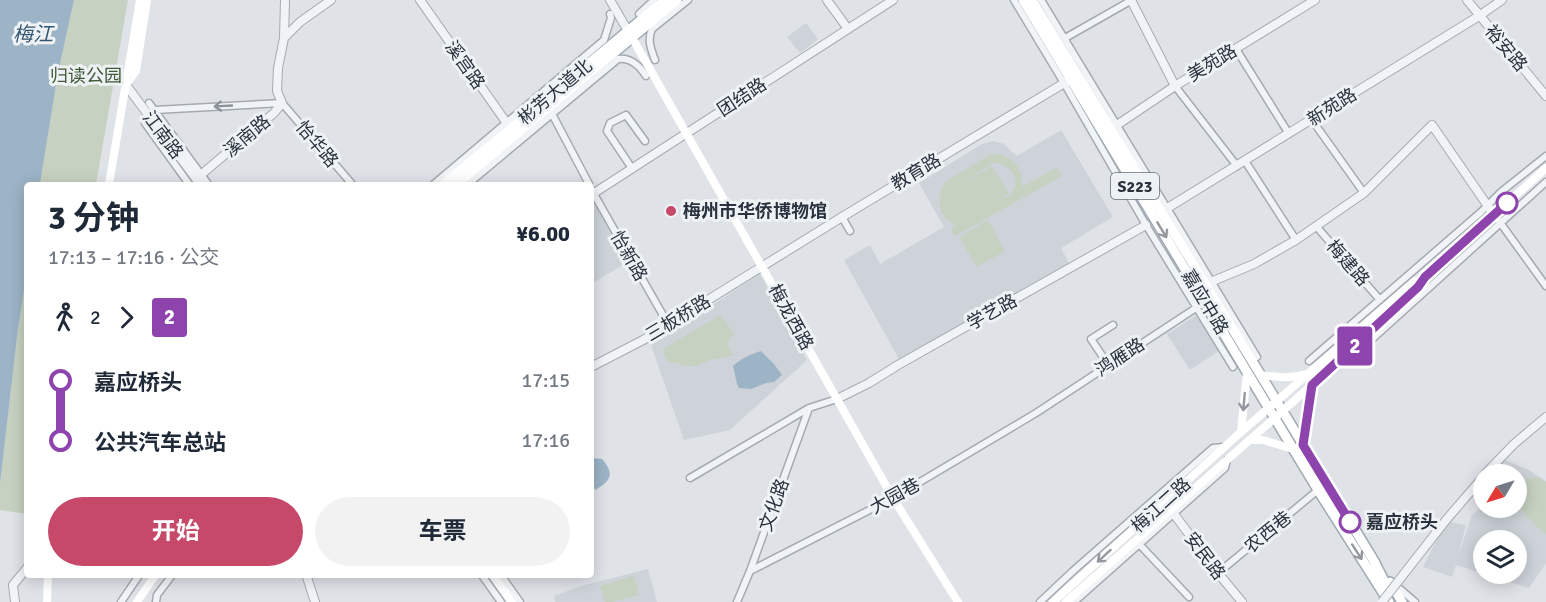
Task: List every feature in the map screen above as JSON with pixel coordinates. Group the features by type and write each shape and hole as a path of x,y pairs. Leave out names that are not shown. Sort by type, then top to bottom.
{"main road":[{"path":"109,182 140,0"},
{"path":"126,85 136,71 147,0"},
{"name":"彬芳大道北","path":"460,182 550,110 665,0"},
{"name":"彬芳大道北","path":"446,182 508,126 677,0"},
{"name":"嘉应中路","path":"1023,0 1067,81 1201,305 1247,372 1389,602"},
{"name":"嘉应中路","path":"1032,0 1164,211 1374,561 1395,602"},
{"name":"梅龙西路","path":"630,34 893,498 957,602"},
{"path":"1425,277 1546,168"},
{"name":"梅江二路","path":"1053,602 1241,432 1414,282 1425,277"},
{"name":"梅江二路","path":"1066,602 1173,511 1227,459 1312,385 1418,287 1425,277"},
{"path":"1241,432 1247,372"},
{"path":"1261,375 1294,378 1310,373"},
{"path":"1303,445 1312,385"},
{"path":"1249,440 1263,440 1293,449"},
{"path":"1374,561 1402,602"},
{"path":"1370,573 1382,602"},
{"path":"47,602 48,578"},
{"path":"137,602 153,578"},
{"path":"494,578 503,601"}],"street":[{"name":"溪南路","path":"197,180 274,113 282,103 277,91 278,68 284,38 285,0"},
{"path":"284,38 300,22 331,0"},
{"name":"溪宫路","path":"420,0 508,126"},
{"path":"610,0 630,34"},
{"path":"639,14 654,0"},
{"path":"655,60 650,49 649,36 652,29 688,0"},
{"path":"826,0 848,29"},
{"name":"团结路","path":"594,191 893,0"},
{"path":"1014,0 1067,81 1146,225 1201,305 1233,367"},
{"path":"1041,0 1113,127"},
{"path":"1067,37 1131,0 1175,86 1237,166"},
{"name":"美苑路","path":"1113,127 1315,0"},
{"name":"裕安路","path":"1467,0 1546,96"},
{"name":"新苑路","path":"1164,211 1502,0"},
{"path":"437,182 508,126 604,40 611,18 610,14"},
{"path":"1236,49 1289,134"},
{"path":"470,182 550,110 618,59 625,58 637,64 646,76"},
{"name":"教育路","path":"762,267 1067,81"},
{"name":"江南路","path":"126,85 197,180"},
{"path":"149,103 197,180"},
{"path":"154,110 282,103"},
{"name":"怡华路","path":"282,103 349,182"},
{"path":"550,110 588,182"},
{"path":"629,164 607,131 610,123 626,115 645,141"},
{"path":"1312,120 1364,193"},
{"path":"145,123 197,180"},
{"path":"1212,281 1254,264 1296,240 1364,193 1432,125 1546,286"},
{"path":"1309,361 1481,212 1500,192 1546,156"},
{"path":"1245,161 1296,240"},
{"path":"1359,351 1546,182"},
{"name":"怡新路","path":"594,195 668,324"},
{"path":"1164,211 1257,357"},
{"path":"842,217 850,231"},
{"name":"学艺路","path":"837,399 1146,225"},
{"name":"梅建路","path":"1316,226 1380,300"},
{"name":"三板桥路","path":"594,365 645,339 762,267"},
{"name":"鸿雁路","path":"1036,413 1201,305"},
{"path":"1105,360 1091,339 1113,325"},
{"path":"690,478 809,408 837,399"},
{"name":"文化路","path":"737,602 809,408"},
{"name":"大园巷","path":"750,571 893,498 1036,413"},
{"path":"1495,464 1546,417"},
{"path":"1040,602 1213,448 1226,446"},
{"path":"1382,602 1473,488"},
{"name":"农西巷","path":"1218,573 1318,490"},
{"path":"1074,602 1173,511"},
{"name":"安民路","path":"1173,511 1242,602"},
{"path":"1141,546 1189,597"},
{"path":"15,602 13,585 24,571"},
{"path":"121,602 137,578"},
{"path":"156,602 157,595 169,578"},
{"path":"307,578 315,602"},
{"path":"484,578 503,601"},
{"path":"503,578 520,602"},
{"path":"1389,580 1415,602"}],"shaded area":[{"path":"806,23 818,39 800,53 787,37"},
{"path":"1061,130 1113,217 1061,248 1069,263 900,361 844,260 870,245 880,264 944,227 919,183 982,144 993,141 1004,144 1017,156"},
{"path":"594,204 628,262 594,282"},
{"path":"760,274 807,360 730,430 684,440 651,345"},
{"path":"1198,314 1222,349 1190,370 1167,334"},
{"path":"1505,460 1515,464 1500,464"},
{"path":"1527,469 1546,481 1546,563 1529,588 1516,584 1527,584 1527,530 1473,530 1473,570 1456,565 1452,577 1423,567 1446,521 1466,525 1458,556 1472,515 1473,518 1527,518"},
{"path":"648,569 657,602 555,602 554,596 581,586"}],"green space":[{"name":"归读公园","path":"74,0 128,0 96,182 40,182 58,73"},
{"path":"991,154 1004,156 1015,163 1021,174 1022,187 1057,167 1062,176 955,236 951,229 957,225 945,218 940,207 940,195 945,182","holes":["991,164 1001,164 1009,169 1015,181 1013,191 1006,197 997,201 1009,193 992,166 956,187"]},
{"path":"988,220 1005,251 977,267 959,237"},
{"path":"24,291 24,514 0,510 0,484"},
{"path":"720,315 734,333 727,344 734,355 710,360 696,366 667,361 663,349"},
{"path":"1539,478 1546,482 1546,534 1527,516 1527,479"},
{"path":"634,576 639,595 605,602 600,586"}],"water":[{"name":"梅江","path":"0,0 74,0 58,73 40,182 24,182 24,291 0,484"},
{"path":"761,351 782,375 774,382 751,389 739,388 733,366"},
{"path":"594,458 602,459 610,473 608,480 595,490"}],"bus line":[{"name":"2","path":"1350,522 1303,445 1312,385 1418,287 1425,277 1507,203"}],"place":[{"name":"梅州市华侨博物馆","path":"671,211"},
{"name":"嘉应桥头","path":"1350,522"}]}
